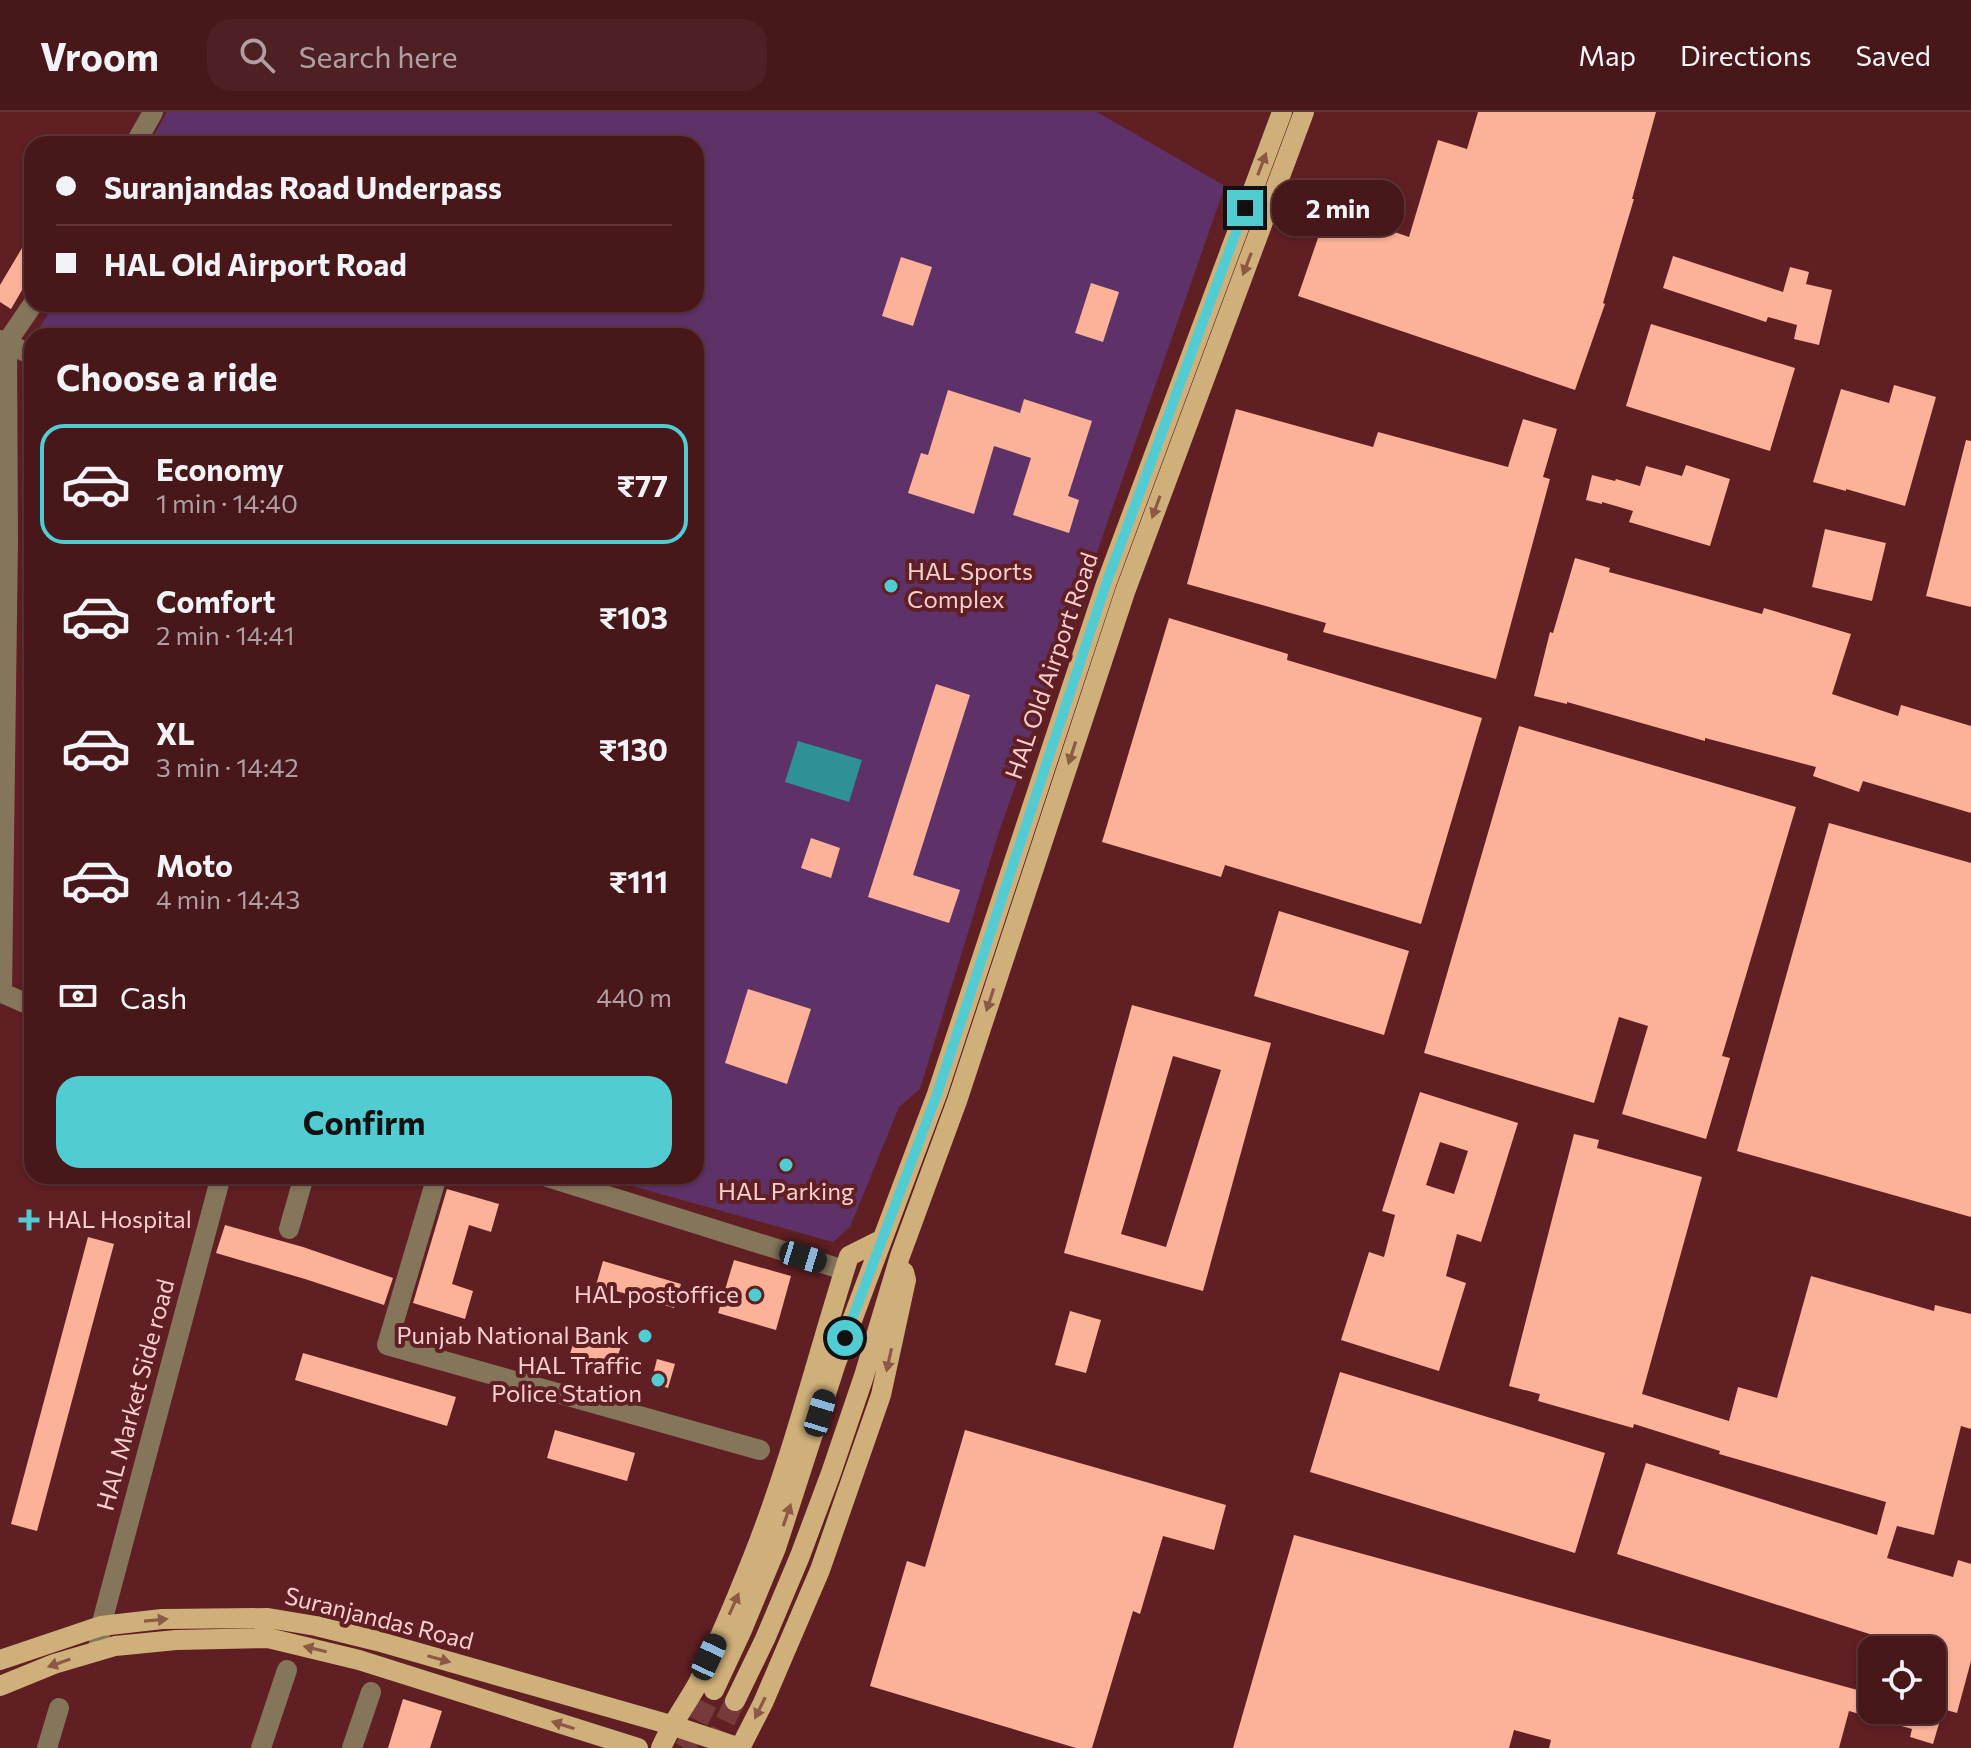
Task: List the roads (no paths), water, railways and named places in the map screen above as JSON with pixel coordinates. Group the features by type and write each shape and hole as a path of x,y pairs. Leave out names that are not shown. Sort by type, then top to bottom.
{"main road":[{"name":"HAL Old Airport Road","path":"714,1690 776,1548 836,1363 937,1094 1106,584 1282,112"},
{"name":"HAL Old Airport Road","path":"735,1701 765,1639 810,1528 864,1376 900,1256 957,1101 1125,592 1304,112"},
{"path":"661,1748 671,1725 696,1686 759,1542 849,1256 881,1240"},
{"path":"740,1748 763,1703 820,1570 881,1395 906,1280 900,1256"},
{"name":"Suranjandas Road","path":"0,1660 101,1626 162,1619 268,1618 377,1641 671,1725 740,1748"},
{"name":"Suranjandas Road","path":"0,1686 54,1664 115,1646 176,1640 268,1638 359,1660 638,1748"}],"street":[{"path":"140,136 153,112"},
{"path":"24,1002 1,992 4,341 27,312"},
{"path":"4,341 24,351"},
{"name":"HAL Market Side road","path":"98,1651 101,1626 219,1184"},
{"path":"289,1229 302,1184"},
{"path":"435,1184 387,1345 760,1450"},
{"path":"570,1184 844,1270"},
{"path":"261,1748 287,1670"},
{"path":"352,1748 371,1692"},
{"path":"47,1748 59,1708"}],"water":[{"path":"798,741 862,760 849,802 785,782"}],"tunnel":[{"path":"685,1748 714,1690"},
{"path":"712,1748 735,1701"}],"place":[{"name":"HAL Sports Complex","path":"891,586"},
{"name":"HAL Parking","path":"786,1165"},
{"name":"HAL Hospital","path":"29,1220"},
{"name":"HAL postoffice","path":"755,1295"},
{"name":"Punjab National Bank","path":"645,1336"},
{"name":"HAL Traffic Police Station","path":"658,1380"}]}
